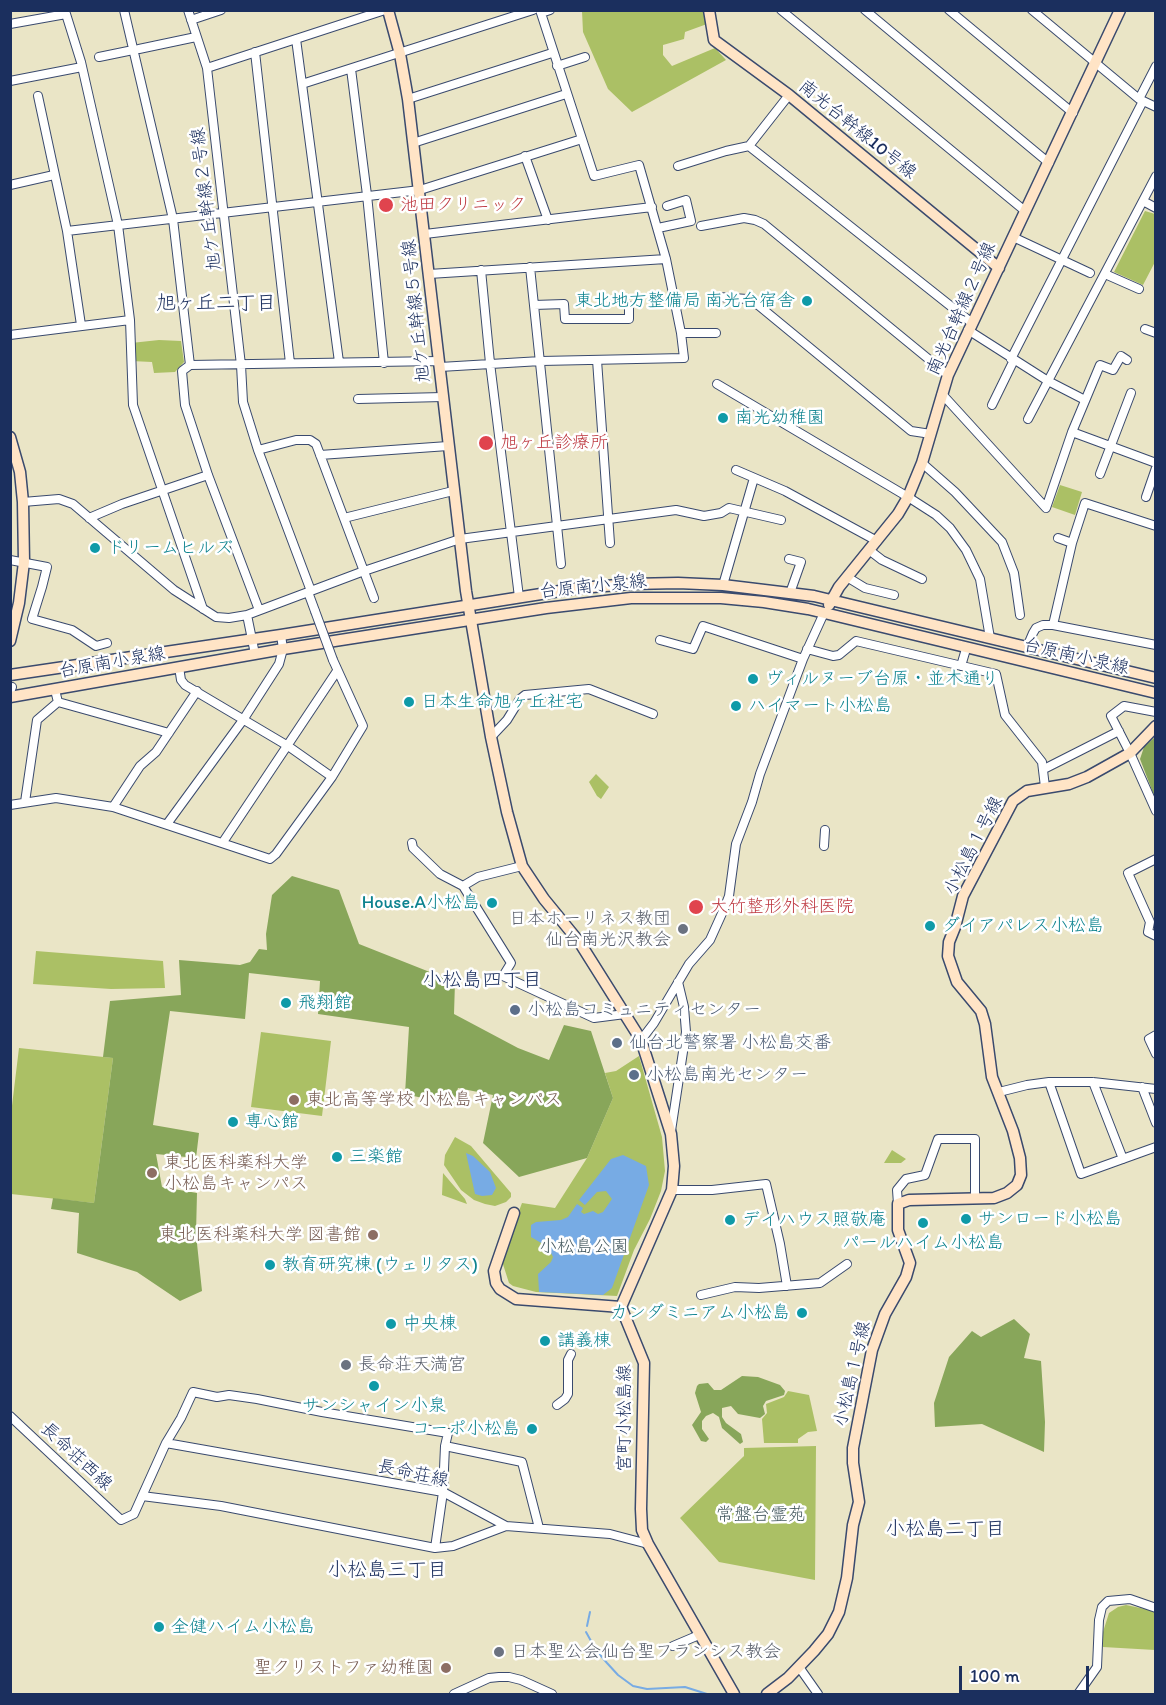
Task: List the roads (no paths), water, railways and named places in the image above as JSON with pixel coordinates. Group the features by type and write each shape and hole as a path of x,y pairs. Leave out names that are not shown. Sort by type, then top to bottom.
{"street":[{"path":"124,10 136,50 173,219 190,365"},
{"name":"旭ケ丘幹線２号線","path":"188,10 207,68 242,365 243,402 337,671 342,676 363,726 332,777"},
{"path":"191,20 221,10"},
{"path":"207,68 386,10"},
{"name":"旭ケ丘幹線５号線","path":"386,10 400,54 408,99 468,605 491,737 507,812 522,866 544,899 580,943 641,1040 671,1134"},
{"path":"302,84 532,10"},
{"path":"259,610 184,405 182,371 190,365 339,362 439,364 684,358 666,259 639,165 594,177 552,53 541,12 550,10"},
{"name":"南光台幹線10号線","path":"709,10 714,40 789,95 999,268"},
{"path":"781,10 1025,211"},
{"path":"866,10 1049,163"},
{"path":"949,10 1073,113"},
{"path":"1032,10 1141,100 1155,107"},
{"name":"南光台幹線２号線","path":"824,613 847,577 898,514 908,497 922,463 948,375 1119,11"},
{"path":"10,24 64,12 82,67 118,225 130,320 133,405 204,610"},
{"path":"99,57 196,37"},
{"path":"296,39 339,362"},
{"path":"255,52 290,363"},
{"path":"408,99 552,53"},
{"path":"557,66 585,57"},
{"path":"992,405 1132,120 1155,66"},
{"path":"10,81 82,67"},
{"path":"351,69 367,195 384,363"},
{"path":"413,143 566,94"},
{"path":"678,166 749,146 789,95"},
{"path":"38,96 67,231 81,325"},
{"path":"67,231 420,190 582,139"},
{"path":"749,146 877,246 1013,360 1085,400"},
{"path":"525,156 548,220"},
{"path":"10,185 54,176"},
{"path":"1028,419 1155,176"},
{"path":"658,228 691,221 686,200 667,206"},
{"path":"1143,201 1155,208"},
{"path":"425,234 652,207"},
{"path":"701,226 744,218 764,224 948,375"},
{"path":"1013,237 1090,273"},
{"path":"429,274 666,259"},
{"path":"530,267 561,564"},
{"path":"481,270 489,363 519,597"},
{"path":"1105,274 1139,289"},
{"path":"719,297 747,299 758,305 911,431 931,434"},
{"path":"534,305 564,304 565,319 629,318 629,306"},
{"path":"10,335 130,320"},
{"path":"1145,329 1155,333"},
{"path":"681,333 716,333"},
{"path":"942,394 1046,508 1072,432 1100,365 1113,370 1121,356 1127,360"},
{"path":"597,360 610,543"},
{"path":"717,384 908,497 936,515 950,528 966,550 980,579 990,638"},
{"path":"1100,474 1131,393"},
{"path":"358,399 443,397"},
{"path":"1072,432 1155,463"},
{"path":"10,438 20,472 24,562 19,603 10,641"},
{"path":"258,450 296,440 310,440 316,444 374,598"},
{"path":"320,455 448,446"},
{"path":"922,463 955,492 1002,542 1014,573 1020,615"},
{"path":"1146,496 1155,468"},
{"path":"736,470 785,491 876,541"},
{"path":"89,518 122,504 208,475"},
{"path":"723,585 754,478"},
{"path":"344,518 453,491"},
{"path":"23,502 58,499 73,504 174,590 216,617 229,618 247,615 364,571 460,539 676,510 704,516 721,513 729,508 780,520"},
{"path":"1053,625 1072,543 1085,503 1155,526"},
{"path":"1058,538 1072,543"},
{"path":"869,550 882,560 922,579"},
{"path":"10,560 47,567 32,619 72,630 96,645 107,643"},
{"path":"789,560 801,562 790,593"},
{"path":"847,577 865,588 894,595"},
{"path":"631,584 631,598"},
{"name":"台原南小泉線","path":"10,675 252,640 579,588 631,584 723,585 832,600 1155,678"},
{"name":"台原南小泉線","path":"10,697 284,649 584,602 631,598 721,598 764,602 824,613 1155,693"},
{"path":"641,1040 654,1023 688,964 710,940 729,896 736,844 803,659 824,613"},
{"path":"247,615 255,654"},
{"path":"1028,646 1036,628 1043,625 1155,645"},
{"path":"660,640 693,649 703,626 803,659"},
{"path":"166,824 243,720 279,664 284,649 281,635"},
{"path":"807,649 833,656 844,651 852,642 857,641 996,674 1005,715 1036,753 1044,769 1045,787"},
{"path":"961,666 966,648"},
{"path":"10,805 56,798 113,807 270,859 332,777 288,746 181,680 178,667"},
{"path":"224,842 337,671"},
{"path":"10,687 12,687 10,692"},
{"path":"491,737 525,695 589,689 654,714"},
{"path":"55,690 58,702"},
{"path":"113,807 140,766 156,752 197,691"},
{"path":"58,702 169,733"},
{"path":"25,802 37,720 58,702"},
{"path":"1155,712 1128,706 1120,708 1111,716 1155,811"},
{"name":"小松島１号線","path":"767,1695 814,1652 834,1622 847,1578 853,1525 859,1502 853,1448 866,1378 872,1350 885,1314 906,1277 910,1263 898,1230 898,1204 909,1200 994,1198 1007,1193 1017,1185 1021,1175 1020,1158 1013,1131 992,1077 985,1024 981,1011 957,982 951,967 948,949 963,896 1013,801 1027,791 1069,784 1087,777 1130,753 1155,726"},
{"path":"1044,769 1119,731"},
{"path":"824,846 825,830"},
{"path":"412,843 413,848 440,874 463,886 511,963 503,976 594,1018 625,1014"},
{"path":"1155,859 1128,873 1150,922 1148,932 1155,936"},
{"path":"463,886 478,878 522,866"},
{"path":"514,1214 494,1270 500,1289 516,1299 621,1307 672,1190 674,1166 671,1134 686,1032 684,1007 678,982"},
{"path":"1155,1035 1149,1039 1155,1054"},
{"path":"999,1092 1027,1084 1049,1082 1093,1082 1155,1088"},
{"path":"1049,1082 1081,1174 1155,1147"},
{"path":"1093,1082 1123,1159"},
{"path":"1142,1087 1155,1123"},
{"path":"898,1204 897,1190 906,1179 925,1175 938,1139 975,1139 975,1197"},
{"path":"672,1190 712,1190 766,1184 787,1286"},
{"path":"701,1295 735,1287 820,1283 847,1264"},
{"name":"宮町小松島線","path":"621,1307 644,1363 642,1530 734,1695"},
{"path":"557,1406 568,1394 568,1360 571,1354"},
{"path":"435,1548 448,1433 229,1395 217,1396 194,1392 166,1443 142,1496 221,1506 435,1548 453,1546 506,1526"},
{"name":"長命荘西線","path":"10,1416 121,1520 134,1514 142,1496"},
{"name":"長命荘線","path":"166,1443 443,1492 506,1526 610,1534 648,1544"},
{"path":"445,1446 522,1462 539,1528"},
{"path":"1078,1695 1096,1667 1102,1607 1108,1601 1130,1599 1155,1608"},
{"path":"673,1646 699,1635"},
{"path":"799,1667 818,1695"},
{"path":"454,1695 489,1678 509,1677 552,1695"}],"water":[{"path":"466,1153 473,1156 490,1172 496,1188 492,1195 475,1194"},
{"path":"623,1155 646,1166 649,1185 612,1288 603,1295 539,1292 538,1274 551,1262 553,1257 548,1247 531,1237 531,1225 536,1222 561,1220 568,1217 577,1204 583,1208 581,1212 584,1214 593,1211 598,1214 603,1212 612,1199 606,1191 597,1192 585,1205 579,1200 611,1159"}],"waterway":[{"path":"587,1626 590,1612"},
{"path":"586,1632 596,1650 607,1663 633,1686 647,1689 685,1687 707,1694"}],"place":[{"name":"池田クリニック","path":"386,205"},
{"name":"東北地方整備局 南光台宿舎","path":"807,301"},
{"name":"南光幼稚園","path":"723,418"},
{"name":"旭ヶ丘診療所","path":"486,443"},
{"name":"ドリームヒルズ","path":"95,548"},
{"name":"ヴィルヌーブ台原・並木通り","path":"753,679"},
{"name":"日本生命旭ヶ丘社宅","path":"409,702"},
{"name":"ハイマート小松島","path":"736,706"},
{"name":"House.A小松島","path":"492,903"},
{"name":"大竹整形外科医院","path":"696,907"},
{"name":"ダイアパレス小松島","path":"930,926"},
{"name":"日本ホーリネス教団 仙台南光沢教会","path":"683,929"},
{"name":"飛翔館","path":"286,1003"},
{"name":"小松島コミュニティセンター","path":"515,1010"},
{"name":"仙台北警察署 小松島交番","path":"617,1043"},
{"name":"小松島南光センター","path":"634,1075"},
{"name":"東北高等学校 小松島キャンパス","path":"294,1100"},
{"name":"専心館","path":"233,1122"},
{"name":"三楽館","path":"337,1157"},
{"name":"東北医科薬科大学 小松島キャンパス","path":"152,1173"},
{"name":"サンロード小松島","path":"966,1219"},
{"name":"デイハウス照敬庵","path":"730,1220"},
{"name":"パールハイム小松島","path":"923,1223"},
{"name":"東北医科薬科大学 図書館","path":"373,1235"},
{"name":"教育研究棟 (ウェリタス)","path":"270,1265"},
{"name":"カンダミニアム小松島","path":"802,1313"},
{"name":"中央棟","path":"391,1324"},
{"name":"講義棟","path":"545,1341"},
{"name":"長命荘天満宮","path":"346,1365"},
{"name":"サンシャイン小泉","path":"374,1386"},
{"name":"コーポ小松島","path":"532,1429"},
{"name":"全健ハイム小松島","path":"159,1627"},
{"name":"日本聖公会仙台聖フランシス教会","path":"499,1652"},
{"name":"聖クリストファ幼稚園","path":"446,1668"}],"district":[{"name":"旭ヶ丘二丁目","path":"216,304"},
{"name":"小松島四丁目","path":"482,981"},
{"name":"小松島二丁目","path":"945,1530"},
{"name":"小松島三丁目","path":"387,1571"}],"park label":[{"name":"小松島公園","path":"584,1247"},
{"name":"常盤台霊苑","path":"761,1515"}]}
